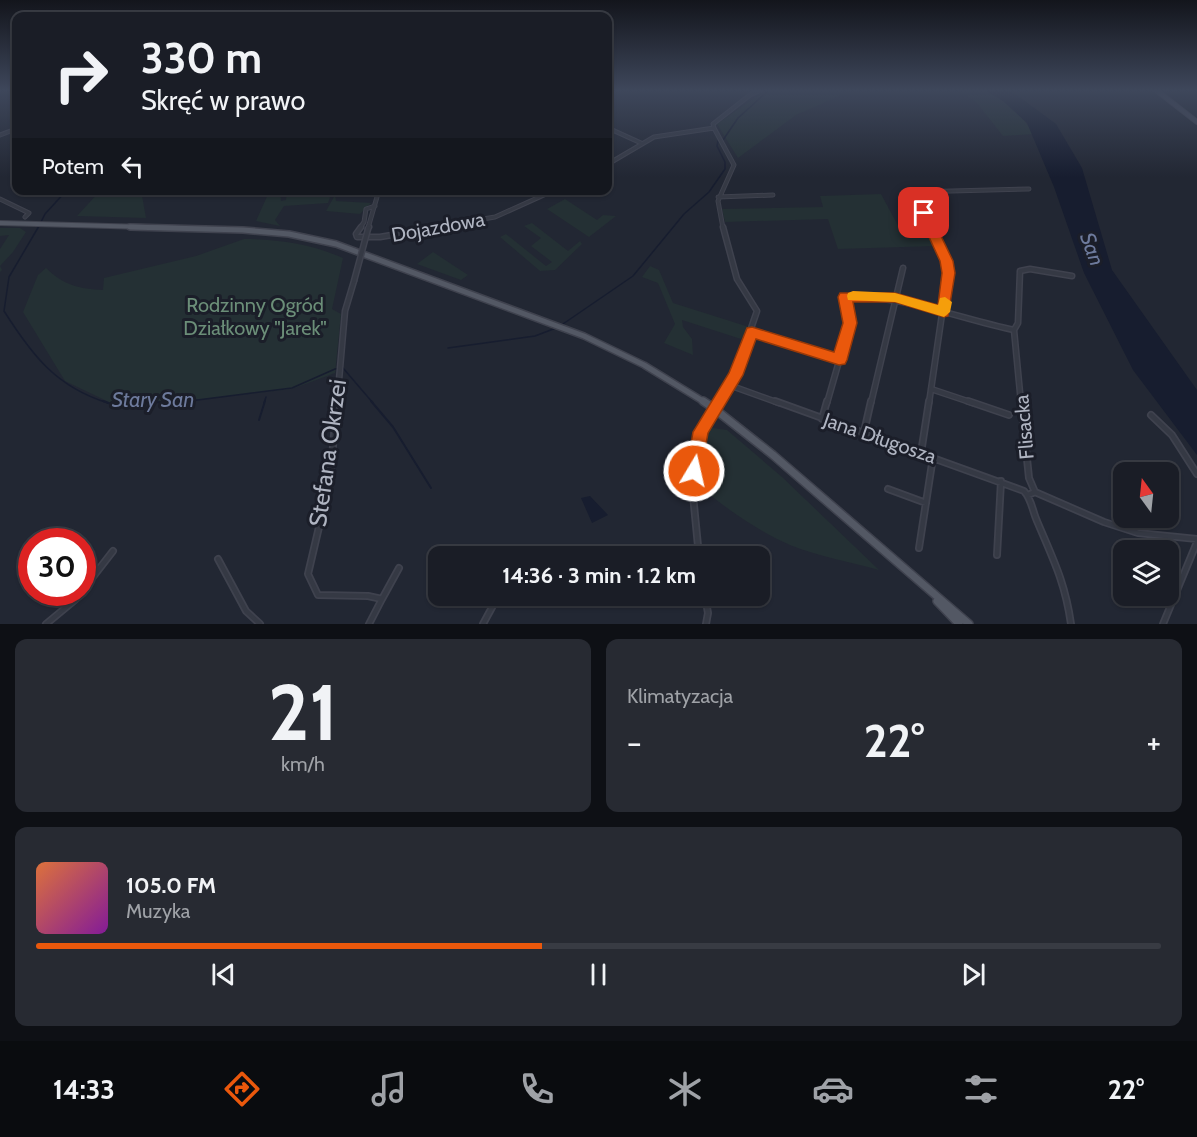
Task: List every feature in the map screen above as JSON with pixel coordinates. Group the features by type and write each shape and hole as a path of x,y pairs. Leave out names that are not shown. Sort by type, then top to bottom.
{"main road":[{"path":"0,223 243,230 303,237 368,254 551,323 644,364 709,405 773,454 969,624"},
{"path":"904,568 959,624"}],"street":[{"path":"612,161 654,137 712,127 721,119"},
{"path":"698,546 692,484 700,432 729,385 752,332 756,307 737,278 718,197 734,171 734,165 712,127"},
{"path":"612,130 641,143"},
{"path":"921,453 944,312 948,273 947,261 914,192 1029,189"},
{"name":"Stefana Okrzei","path":"378,195 345,311 330,480 308,574 318,595 368,596 382,599"},
{"name":"Dojazdowa","path":"375,206 366,209 364,222 356,234 357,237 380,237 495,217 544,195"},
{"path":"718,197 773,195"},
{"path":"0,199 29,213 25,217"},
{"path":"864,432 903,268"},
{"name":"Flisacka","path":"1035,492 1029,478 1014,330 1018,323 1020,272 1030,269 1072,276"},
{"path":"822,419 850,323 845,297 895,298 1014,330"},
{"path":"752,332 839,360"},
{"name":"Jana Długosza","path":"729,385 1001,481 1028,495"},
{"path":"931,389 1009,415"},
{"path":"1151,415 1172,435 1197,474"},
{"path":"919,548 933,457"},
{"path":"997,555 1001,481"},
{"path":"888,489 926,503"},
{"path":"1071,624 1067,597 1058,567 1036,519 1028,495 1035,492 1104,522 1138,533 1197,541 1163,624"},
{"path":"46,624 68,609 86,591 112,551"},
{"path":"218,559 246,611 260,624"},
{"path":"369,624 399,568"},
{"path":"483,624 492,606"},
{"path":"706,624 707,606"}],"green space":[{"path":"724,119 790,119 738,158 717,124"},
{"path":"990,119 1023,119 1033,134 1003,136"},
{"path":"881,194 902,233 931,232 937,246 838,249 828,219 725,222 722,209 823,207 820,196"},
{"path":"96,195 142,195 146,218 77,216"},
{"path":"268,195 280,195 281,201 286,200 287,195 331,195 328,203 284,206 275,220 280,226 256,221"},
{"path":"335,195 336,201 371,203 360,214 326,211"},
{"path":"565,199 597,220 603,215 616,216 589,237 547,209"},
{"path":"532,223 568,251 580,241 582,244 555,270 540,271 500,237 506,234 546,266 552,262 531,246 541,238 524,226"},
{"path":"0,228 20,228 26,232 13,252 0,266 0,249 9,235 0,236"},
{"name":"Rodzinny Ogród Działkowy \"Jarek\"","path":"244,239 295,243 343,258 332,309 341,314 335,373 292,389 204,399 111,403 65,381 23,312 38,275 46,268 72,285 103,290 104,278 196,256"},
{"path":"433,252 468,275 461,280 417,264"},
{"path":"650,266 659,270 673,303 749,327 741,339 682,320 683,327 692,339 693,355 664,343 675,324 658,283 642,277"},
{"path":"706,427 727,430 782,477 879,570 790,545 753,526 707,493 697,484"}],"water":[{"name":"San","path":"1023,119 1049,119 1056,124 1082,168 1112,270 1197,390 1197,455 1133,370 1084,273 1054,187 1027,123"},
{"path":"590,496 608,515 592,523 581,498"}],"waterway":[{"path":"723,140 737,119"},
{"path":"560,326 633,276 684,214 709,192 725,169 725,162 717,146 718,141"},
{"name":"Stary San","path":"41,222 45,214 62,195"},
{"name":"Stary San","path":"39,226 9,277 4,311 25,342 47,368 74,388 108,403"},
{"path":"448,348 535,336 556,328"},
{"path":"174,403 292,388 335,369 343,368 373,403"},
{"path":"264,403 266,397"},
{"name":"Stary San","path":"103,401 111,404 188,401"},
{"path":"259,420 265,401"},
{"path":"371,401 393,427 431,488"}],"slow traffic":[{"path":"853,296 895,298 944,312 945,302"}],"route":[{"path":"694,471 700,432 735,375 752,332 839,360 850,323 845,297 895,298 944,312 948,273 946,256 924,213"}]}
